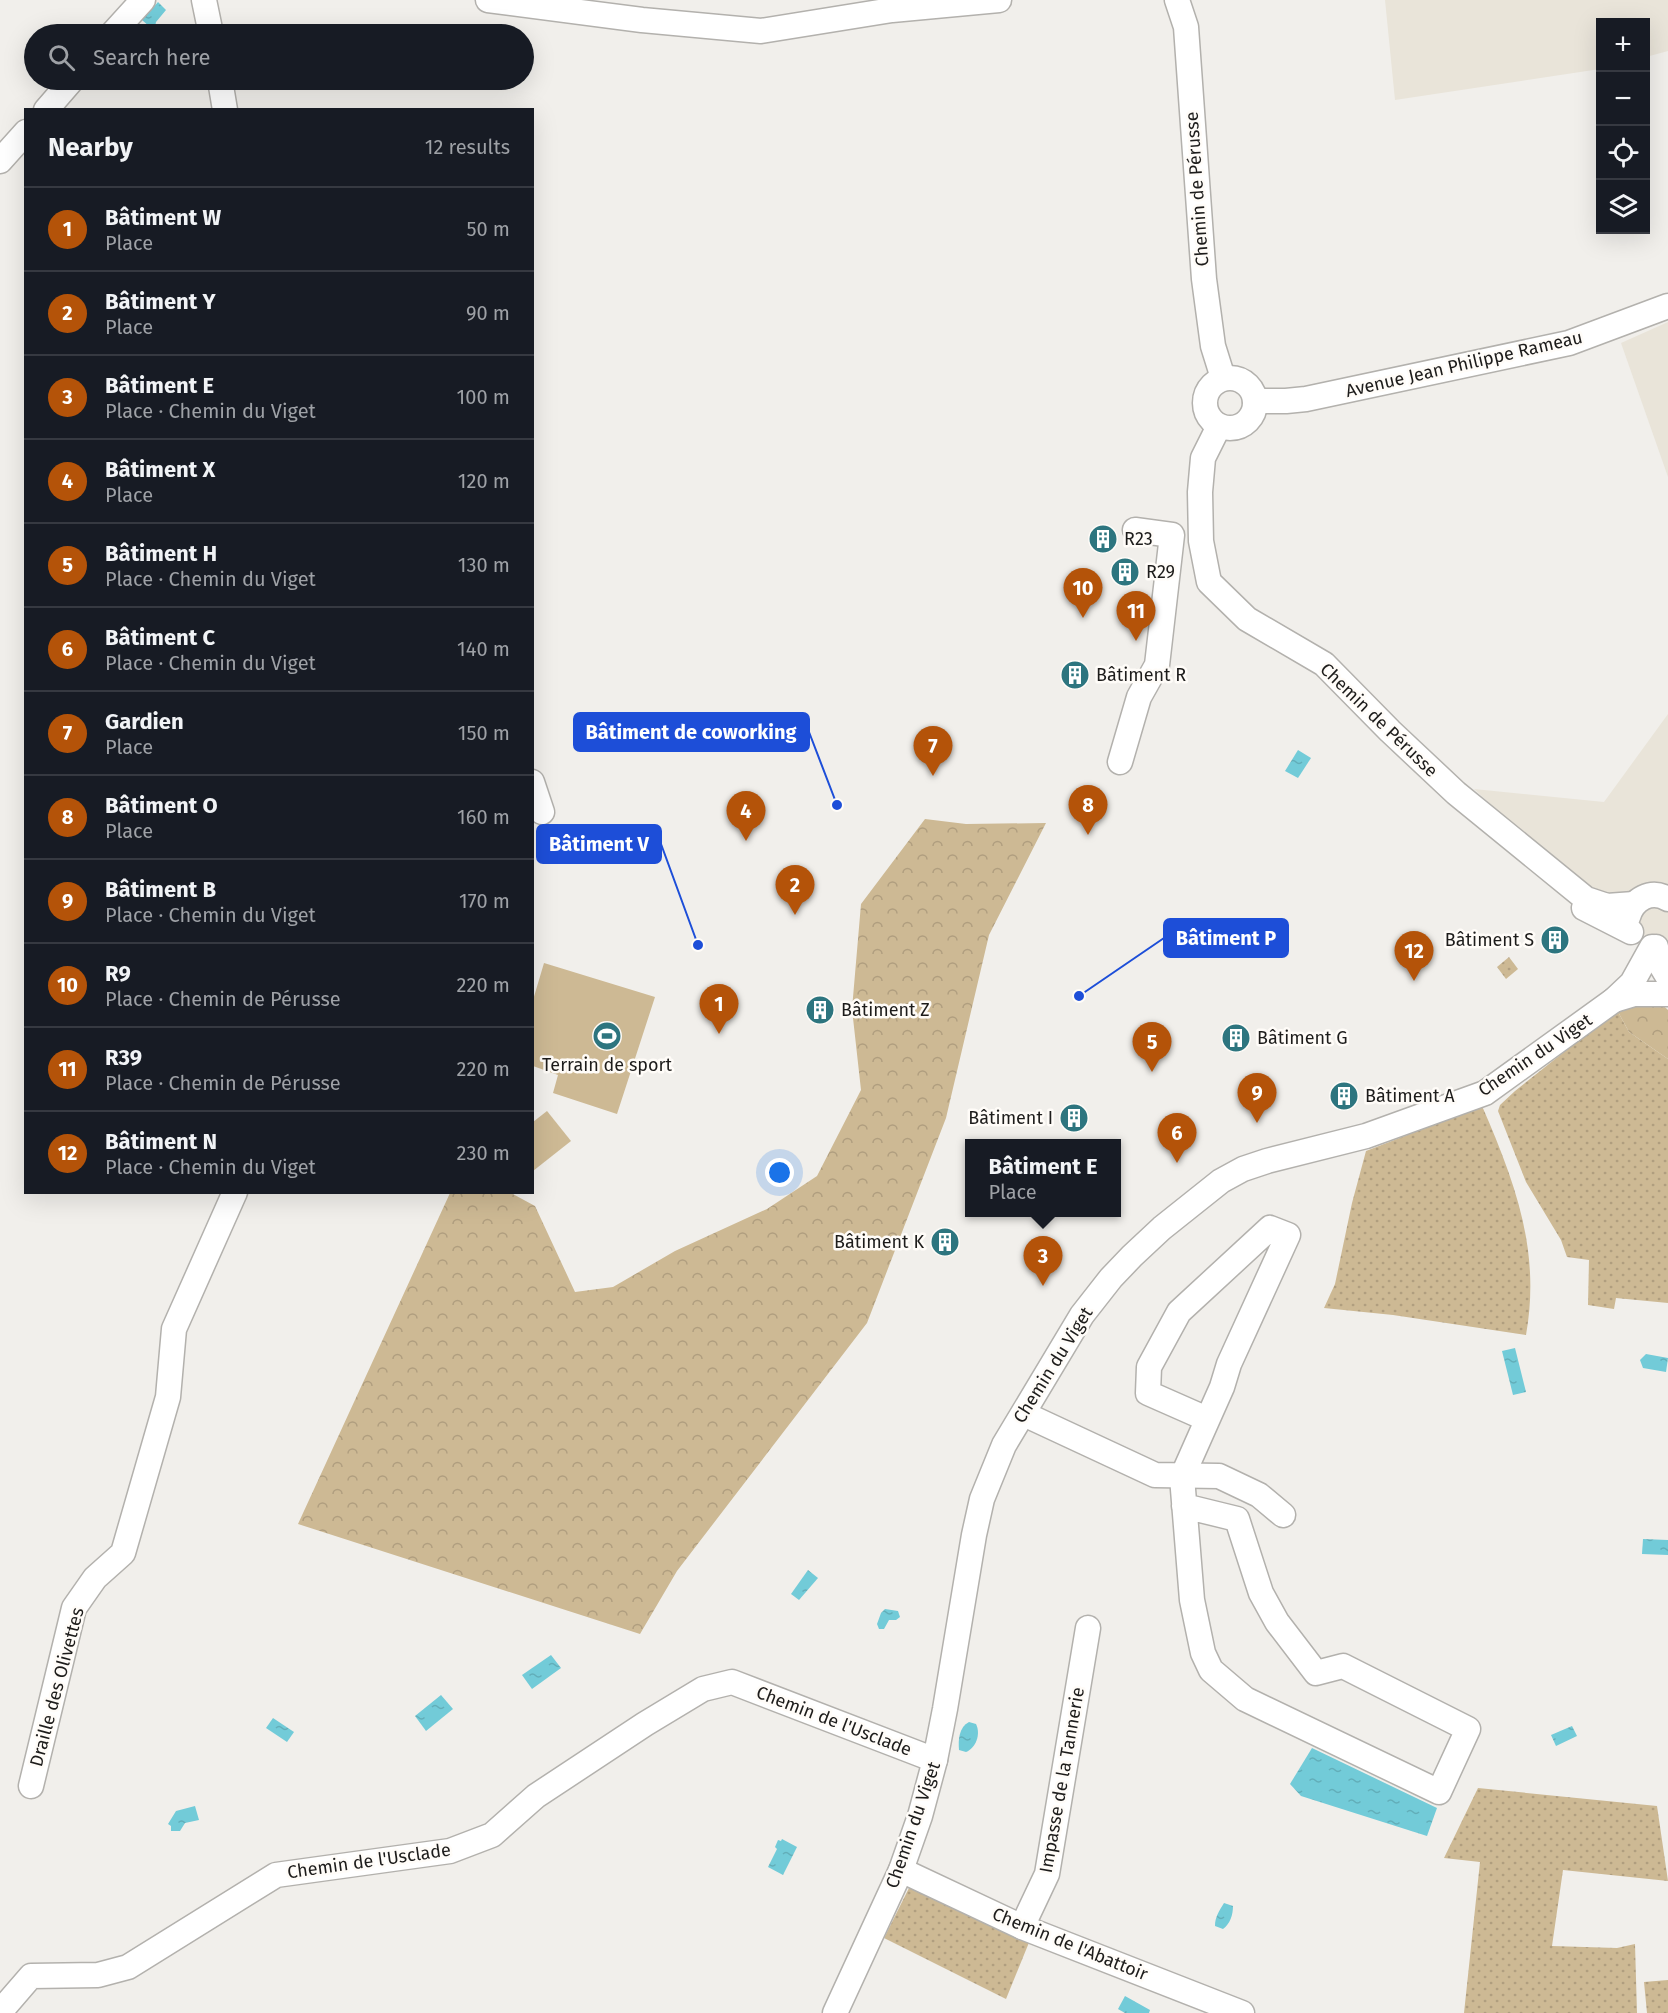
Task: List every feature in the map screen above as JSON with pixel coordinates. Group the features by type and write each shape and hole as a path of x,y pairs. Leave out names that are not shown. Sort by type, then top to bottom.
{"street":[{"path":"121,24 143,0"},
{"path":"204,0 209,24"},
{"path":"488,0 642,20 761,31 892,10 999,0"},
{"name":"Chemin de Pérusse","path":"1177,0 1186,27 1204,279 1213,346 1223,378"},
{"path":"48,108 63,90"},
{"path":"222,90 225,108"},
{"path":"0,161 24,134"},
{"name":"Avenue Jean Philippe Rameau","path":"1255,400 1305,399 1569,343 1668,306"},
{"path":"1232,377 1248,385 1255,400 1251,418 1236,428 1219,426 1211,421 1204,405 1209,388 1223,378 1232,377"},
{"name":"Chemin de Pérusse","path":"1219,426 1203,458 1200,492 1200,531 1209,582 1247,619 1324,664 1456,793 1586,899 1607,906 1634,904 1648,895 1668,899"},
{"path":"1135,530 1172,535 1200,531"},
{"path":"1120,762 1139,697 1157,665 1172,535"},
{"path":"534,788 542,812"},
{"name":"Chemin de Pérusse","path":"1529,854 1584,907 1649,942"},
{"path":"1634,904 1628,914 1649,942 1668,977"},
{"path":"1614,1000 1632,983 1649,942"},
{"path":"1614,1000 1634,994 1668,994"},
{"name":"Chemin du Viget","path":"835,2013 901,1870 920,1816 935,1760 982,1499 1004,1445 1082,1315 1111,1278 1162,1228 1221,1181 1267,1161 1366,1136 1485,1092 1614,1000"},
{"name":"Draille des Olivettes","path":"31,1786 74,1608 95,1578 123,1553 168,1397 174,1329 234,1194"},
{"path":"1184,1506 1237,1520 1261,1593 1277,1622 1316,1673 1343,1666 1468,1729 1440,1792 1245,1699 1211,1670 1203,1653 1192,1600 1184,1506 1182,1477 1222,1387 1229,1364 1288,1235 1270,1228 1179,1312 1149,1367 1148,1393 1207,1419"},
{"path":"1024,1414 1155,1475 1219,1476 1259,1495 1284,1515"},
{"name":"Impasse de la Tannerie","path":"1022,1927 1047,1874 1088,1628"},
{"name":"Chemin de l'Usclade","path":"0,2012 31,1976 98,1975 128,1967 276,1875 450,1851 492,1835 536,1796 645,1724 703,1689 732,1682 935,1760"},
{"name":"Chemin de l'Abattoir","path":"901,1870 1022,1927 1242,2013"}],"shaded area":[{"path":"1385,0 1668,0 1668,51 1650,56 1650,18 1596,18 1596,70 1395,100"},
{"path":"1668,322 1668,477 1621,343"},
{"path":"1668,714 1668,967 1474,789 1604,802"}],"green space":[{"path":"925,819 966,824 1046,823 989,935 946,1118 867,1323 677,1571 640,1634 298,1524 450,1194 513,1194 535,1206 575,1292 613,1287 675,1251 767,1209 817,1176 861,1090 852,1009 861,904"},
{"path":"1509,957 1518,969 1506,979 1497,967"},
{"name":"Terrain de sport","path":"544,963 655,997 617,1114 553,1093 558,1075 534,1066 534,997"},
{"path":"1656,999 1668,1010 1668,1059 1629,1032 1617,1010"},
{"path":"1617,1010 1629,1032 1668,1059 1668,1303 1616,1298 1614,1309 1588,1305 1589,1260 1567,1257 1561,1240 1526,1182 1498,1111 1500,1105 1515,1091"},
{"path":"1482,1106 1505,1162 1522,1218 1530,1274 1530,1304 1526,1335 1393,1315 1324,1308 1335,1284 1352,1203 1366,1151"},
{"path":"547,1111 571,1141 534,1170 534,1121"},
{"path":"1478,1788 1657,1806 1668,1881 1563,1870 1552,1946 1617,1948 1635,1944 1637,2013 1464,2013 1480,1862 1444,1858"},
{"path":"909,1888 918,1888 1030,1940 1006,1999 884,1938"},
{"path":"1668,1980 1668,2013 1647,2013 1644,1982"}],"water":[{"path":"158,2 166,10 156,24 147,24 142,20"},
{"path":"1298,750 1311,758 1298,778 1285,771"},
{"path":"1515,1348 1526,1392 1513,1395 1502,1351"},
{"path":"1646,1354 1668,1358 1666,1372 1643,1368 1640,1360"},
{"path":"1643,1539 1668,1540 1668,1555 1642,1554"},
{"path":"808,1570 818,1578 799,1600 791,1594"},
{"path":"885,1609 898,1611 900,1617 896,1620 889,1620 884,1629 879,1629 877,1624"},
{"path":"551,1655 561,1668 532,1689 522,1675"},
{"path":"441,1695 453,1709 426,1731 415,1716"},
{"path":"273,1718 294,1732 287,1742 266,1728"},
{"path":"969,1722 976,1724 978,1736 975,1744 966,1752 959,1750 959,1738 961,1730"},
{"path":"1572,1726 1577,1736 1556,1746 1551,1735"},
{"path":"1312,1748 1437,1808 1427,1836 1301,1796 1290,1784"},
{"path":"195,1806 199,1820 185,1823 180,1831 171,1831 171,1826 168,1824 176,1811"},
{"path":"782,1839 797,1847 783,1875 768,1867 777,1849 775,1847 778,1840"},
{"path":"1224,1903 1233,1906 1231,1919 1223,1929 1215,1926"},
{"path":"1125,1996 1150,2010 1149,2013 1125,2013 1118,2009"}],"place":[{"name":"R23","path":"1103,539"},
{"name":"R29","path":"1125,572"},
{"name":"R9","path":"1083,618"},
{"name":"R39","path":"1136,641"},
{"name":"Bâtiment R","path":"1075,675"},
{"name":"Gardien","path":"933,776"},
{"name":"Bâtiment de coworking","path":"837,805"},
{"name":"Bâtiment O","path":"1088,835"},
{"name":"Bâtiment X","path":"746,841"},
{"name":"Bâtiment Y","path":"795,915"},
{"name":"Bâtiment S","path":"1555,940"},
{"name":"Bâtiment V","path":"698,945"},
{"name":"Bâtiment N","path":"1414,981"},
{"name":"Bâtiment P","path":"1079,996"},
{"name":"Bâtiment Z","path":"820,1010"},
{"name":"Bâtiment W","path":"719,1034"},
{"name":"Terrain de sport","path":"607,1036"},
{"name":"Bâtiment G","path":"1236,1038"},
{"name":"Bâtiment H","path":"1152,1072"},
{"name":"Bâtiment A","path":"1344,1096"},
{"name":"Bâtiment I","path":"1074,1118"},
{"name":"Bâtiment B","path":"1257,1123"},
{"name":"Bâtiment C","path":"1177,1163"},
{"name":"Bâtiment K","path":"945,1242"},
{"name":"Bâtiment E","path":"1043,1286"}]}
